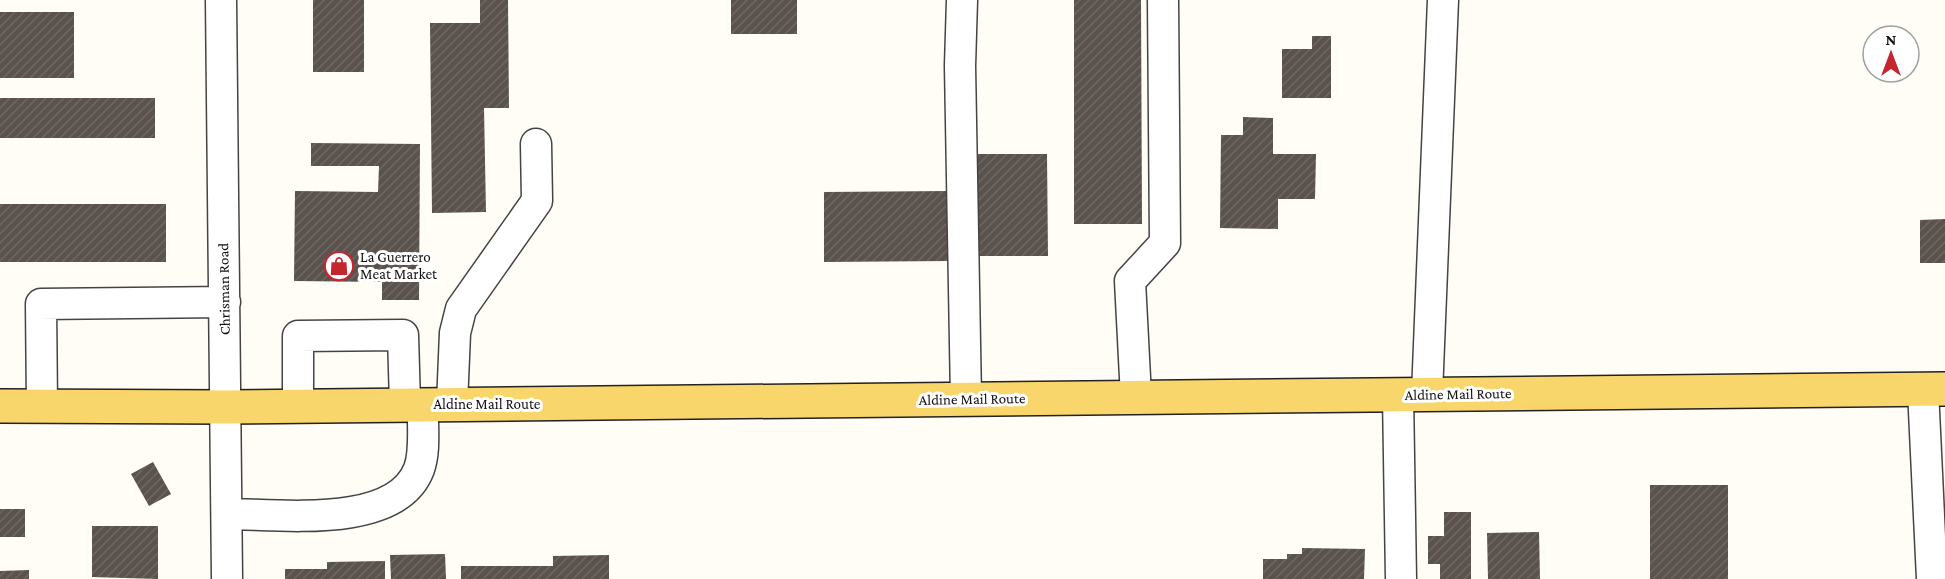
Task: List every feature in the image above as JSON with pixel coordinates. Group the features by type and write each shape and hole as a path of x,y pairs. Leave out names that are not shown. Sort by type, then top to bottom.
{"main road":[{"name":"Aldine Mail Route","path":"0,406 225,407 1934,389"}],"street":[{"name":"Chrisman Road","path":"221,0 227,579"},
{"path":"962,0 960,66 966,399"},
{"path":"1136,398 1130,281 1165,243 1163,0"},
{"path":"1401,579 1412,394 1443,0"},
{"path":"227,514 330,515 362,511 389,501 405,489 419,469 426,404 455,333 461,309 537,201 536,144"},
{"path":"42,406 41,304 225,302"},
{"path":"298,406 298,336 403,335 426,404"},
{"path":"1932,579 1934,389"}],"building":[{"path":"313,0 364,0 364,72 313,72"},
{"path":"480,0 508,0 509,108 484,108 486,212 432,213 430,23 480,23"},
{"path":"731,0 797,0 797,34 731,34"},
{"path":"1074,0 1141,0 1142,224 1074,224"},
{"path":"0,12 74,12 74,78 0,78"},
{"path":"1312,36 1331,36 1331,98 1282,98 1282,49 1312,49"},
{"path":"0,98 155,98 155,138 0,138"},
{"path":"1243,117 1273,118 1273,154 1316,154 1315,199 1278,199 1278,229 1220,228 1221,135 1243,135"},
{"path":"311,143 420,144 419,300 382,300 382,282 294,281 295,191 378,192 379,166 311,166"},
{"path":"978,154 1047,154 1048,256 978,256"},
{"path":"949,191 950,261 824,262 824,192"},
{"path":"0,204 166,204 166,262 0,262"},
{"path":"1945,219 1945,263 1920,263 1920,220"},
{"path":"153,462 171,494 149,506 131,474"},
{"path":"1650,485 1728,485 1728,579 1650,579"},
{"path":"0,509 25,509 25,537 0,537"},
{"path":"1444,512 1471,512 1471,579 1440,579 1440,564 1428,564 1428,536 1444,536"},
{"path":"92,526 158,526 158,579 92,577"},
{"path":"1539,532 1540,579 1488,579 1487,533"},
{"path":"1302,548 1365,549 1364,579 1263,579 1263,559 1287,559 1287,554 1302,554"},
{"path":"445,554 446,579 391,579 390,555"},
{"path":"609,555 609,579 461,579 461,566 553,566 553,556"},
{"path":"385,561 385,579 285,579 285,569 327,569 327,562"},
{"path":"29,570 29,579 0,579 0,571"}],"place":[{"name":"La Guerrero Meat Market","path":"339,266"}]}
